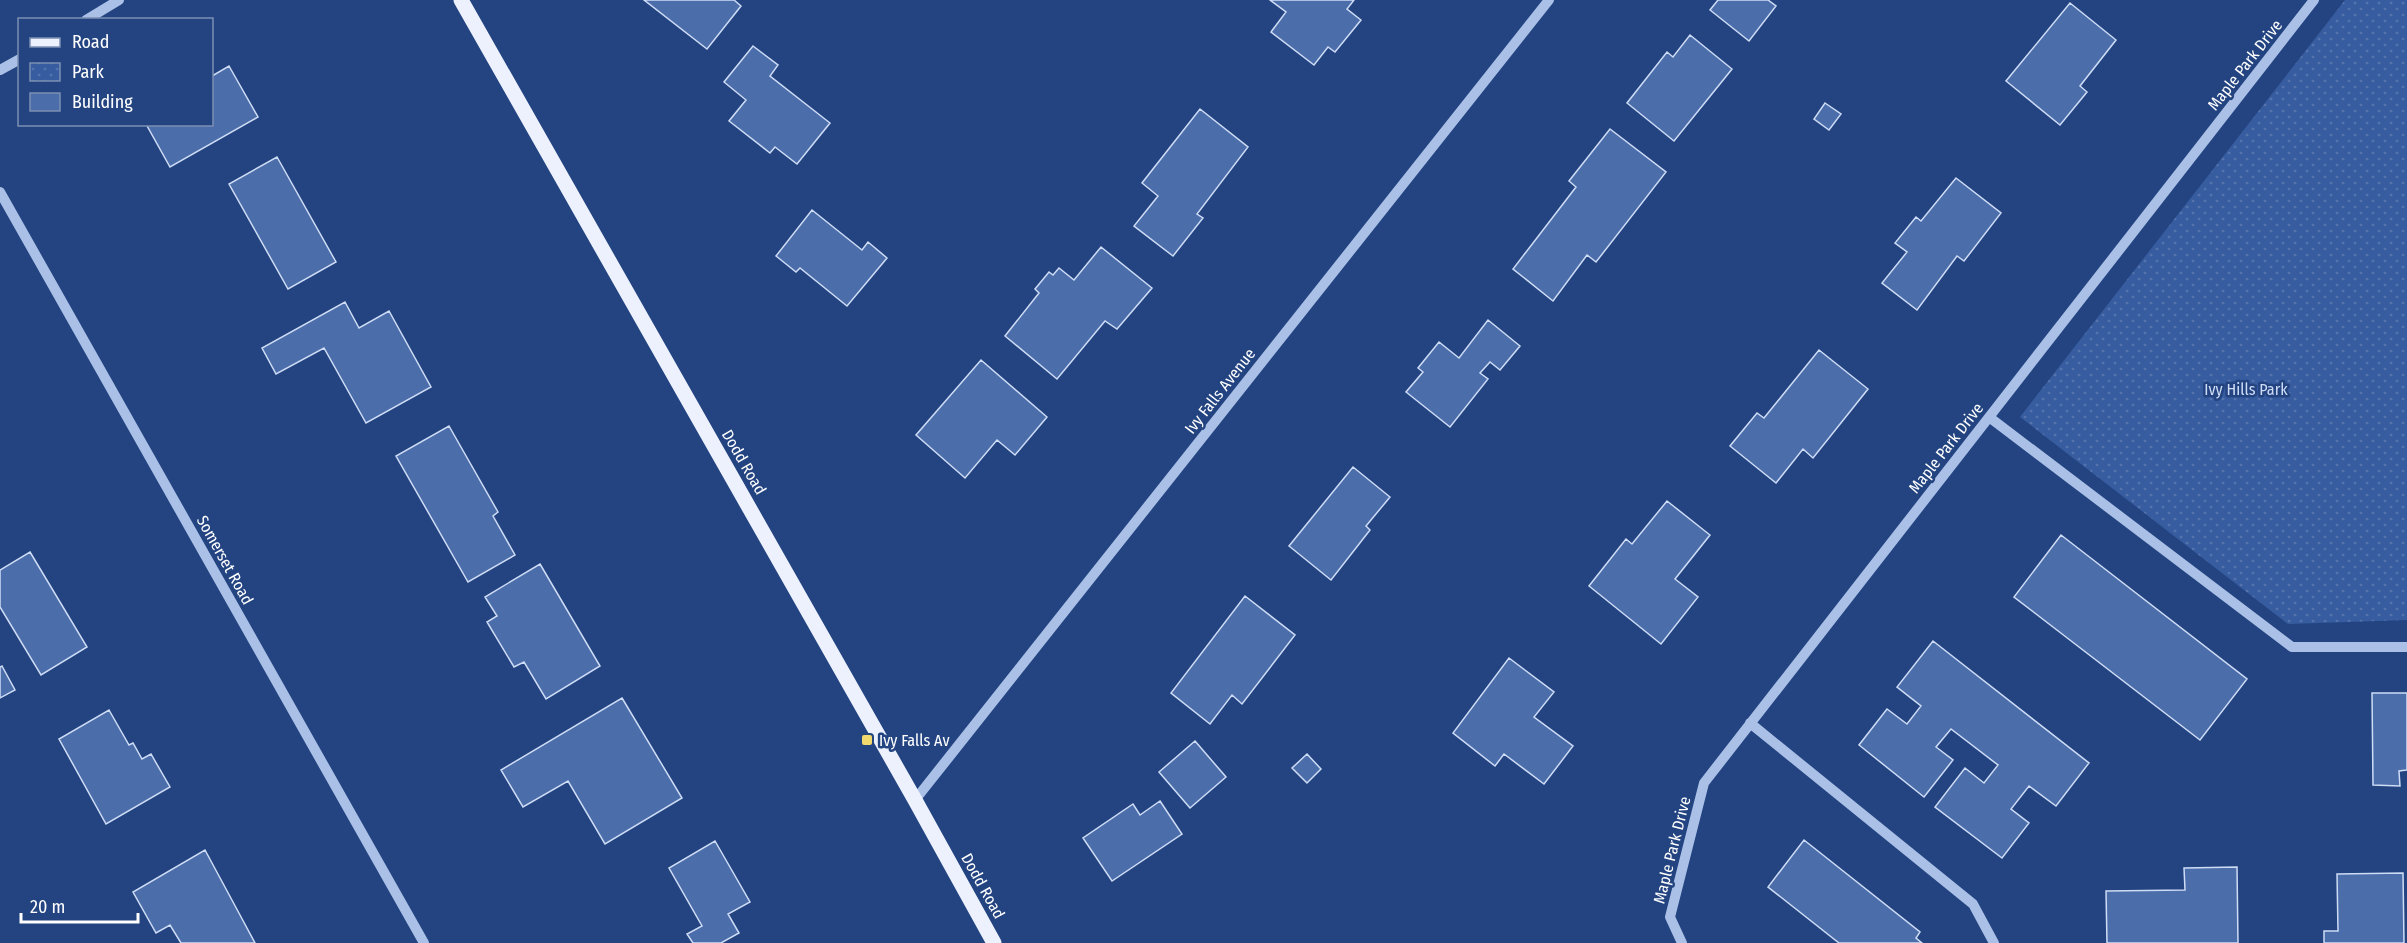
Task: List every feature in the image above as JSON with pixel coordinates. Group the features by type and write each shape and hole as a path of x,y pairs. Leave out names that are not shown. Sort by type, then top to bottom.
{"main road":[{"name":"Dodd Road","path":"461,0 994,943"}],"street":[{"path":"89,18 119,0"},
{"name":"Ivy Falls Avenue","path":"915,800 1549,0"},
{"name":"Maple Park Drive","path":"1682,943 1670,916 1704,783 2314,0"},
{"path":"0,70 18,60"},
{"name":"Somerset Road","path":"0,192 424,943"},
{"path":"1989,417 2292,647 2407,647"},
{"path":"1750,723 1973,904 1994,943"}],"green space":[{"name":"Ivy Hills Park","path":"2345,0 2407,0 2407,620 2288,624 2020,417"}],"building":[{"path":"644,0 734,0 741,6 707,49"},
{"path":"1270,0 1354,0 1347,9 1361,20 1335,52 1328,47 1314,65 1271,32 1286,12"},
{"path":"1718,0 1768,0 1776,6 1749,41 1710,10"},
{"path":"2070,3 2116,40 2080,86 2087,92 2060,125 2006,81"},
{"path":"1690,35 1732,69 1674,141 1627,103 1667,52 1673,57"},
{"path":"753,46 778,65 770,76 830,123 797,164 775,147 770,153 729,121 746,100 724,82"},
{"path":"229,66 258,117 170,167 147,126 213,126 213,75"},
{"path":"1825,103 1841,114 1829,130 1814,119"},
{"path":"1200,109 1248,147 1197,214 1203,218 1173,256 1134,226 1158,196 1142,183"},
{"path":"1610,129 1666,172 1596,262 1587,255 1553,301 1513,269 1576,187 1569,181"},
{"path":"277,157 336,262 288,289 229,184"},
{"path":"1956,178 2001,213 1964,261 1957,256 1917,310 1882,283 1907,252 1895,243 1916,217 1921,221"},
{"path":"812,210 862,250 868,242 887,258 847,306 800,268 796,272 776,256"},
{"path":"1101,247 1152,288 1117,329 1105,321 1057,379 1005,336 1039,293 1035,289 1049,272 1053,275 1059,268 1074,280"},
{"path":"345,302 359,328 389,311 431,387 366,423 324,348 276,374 262,348"},
{"path":"1488,320 1520,346 1500,370 1490,362 1480,373 1488,379 1450,427 1406,392 1423,372 1418,368 1439,342 1459,358"},
{"path":"1819,350 1868,389 1813,458 1803,449 1776,483 1730,446 1757,413 1764,418"},
{"path":"981,360 1047,417 1015,455 997,440 965,478 916,435"},
{"path":"449,426 498,512 493,516 515,555 468,582 396,456"},
{"path":"1353,467 1390,497 1366,526 1370,530 1331,580 1289,546"},
{"path":"1667,501 1710,535 1675,579 1698,597 1661,644 1589,586 1626,539 1632,544"},
{"path":"2061,535 2247,679 2200,740 2014,597"},
{"path":"30,552 87,647 41,675 0,607 0,570"},
{"path":"540,564 600,666 546,699 524,662 514,667 487,622 497,616 485,597"},
{"path":"1245,596 1295,635 1242,704 1232,695 1210,724 1171,693"},
{"path":"1933,641 2089,763 2056,806 2029,786 2011,809 2029,823 2002,858 1935,807 1965,768 1984,783 1998,765 1951,729 1936,747 1953,760 1924,797 1859,745 1887,709 1907,724 1921,706 1897,687"},
{"path":"1509,658 1554,692 1534,717 1573,746 1544,784 1504,754 1495,766 1453,733"},
{"path":"2,666 15,690 0,698 0,667"},
{"path":"2372,693 2407,693 2407,770 2399,771 2400,786 2373,785"},
{"path":"622,698 682,798 605,844 568,781 523,807 501,770"},
{"path":"109,710 129,745 133,743 142,759 151,754 170,787 106,824 59,739"},
{"path":"1195,741 1226,777 1190,808 1159,772"},
{"path":"1307,754 1321,769 1307,783 1292,768"},
{"path":"1160,801 1182,834 1112,881 1083,838 1133,804 1140,815"},
{"path":"1804,840 1920,932 1916,938 1922,943 1839,943 1768,887"},
{"path":"715,841 750,902 728,914 739,933 721,943 693,943 687,934 702,926 669,868"},
{"path":"205,850 255,943 181,943 170,925 156,933 133,892"},
{"path":"2237,867 2238,943 2107,943 2106,891 2185,890 2184,868"},
{"path":"2403,873 2404,943 2324,943 2324,931 2338,931 2337,874"}],"place":[{"name":"Ivy Falls Av","path":"867,740"}]}
